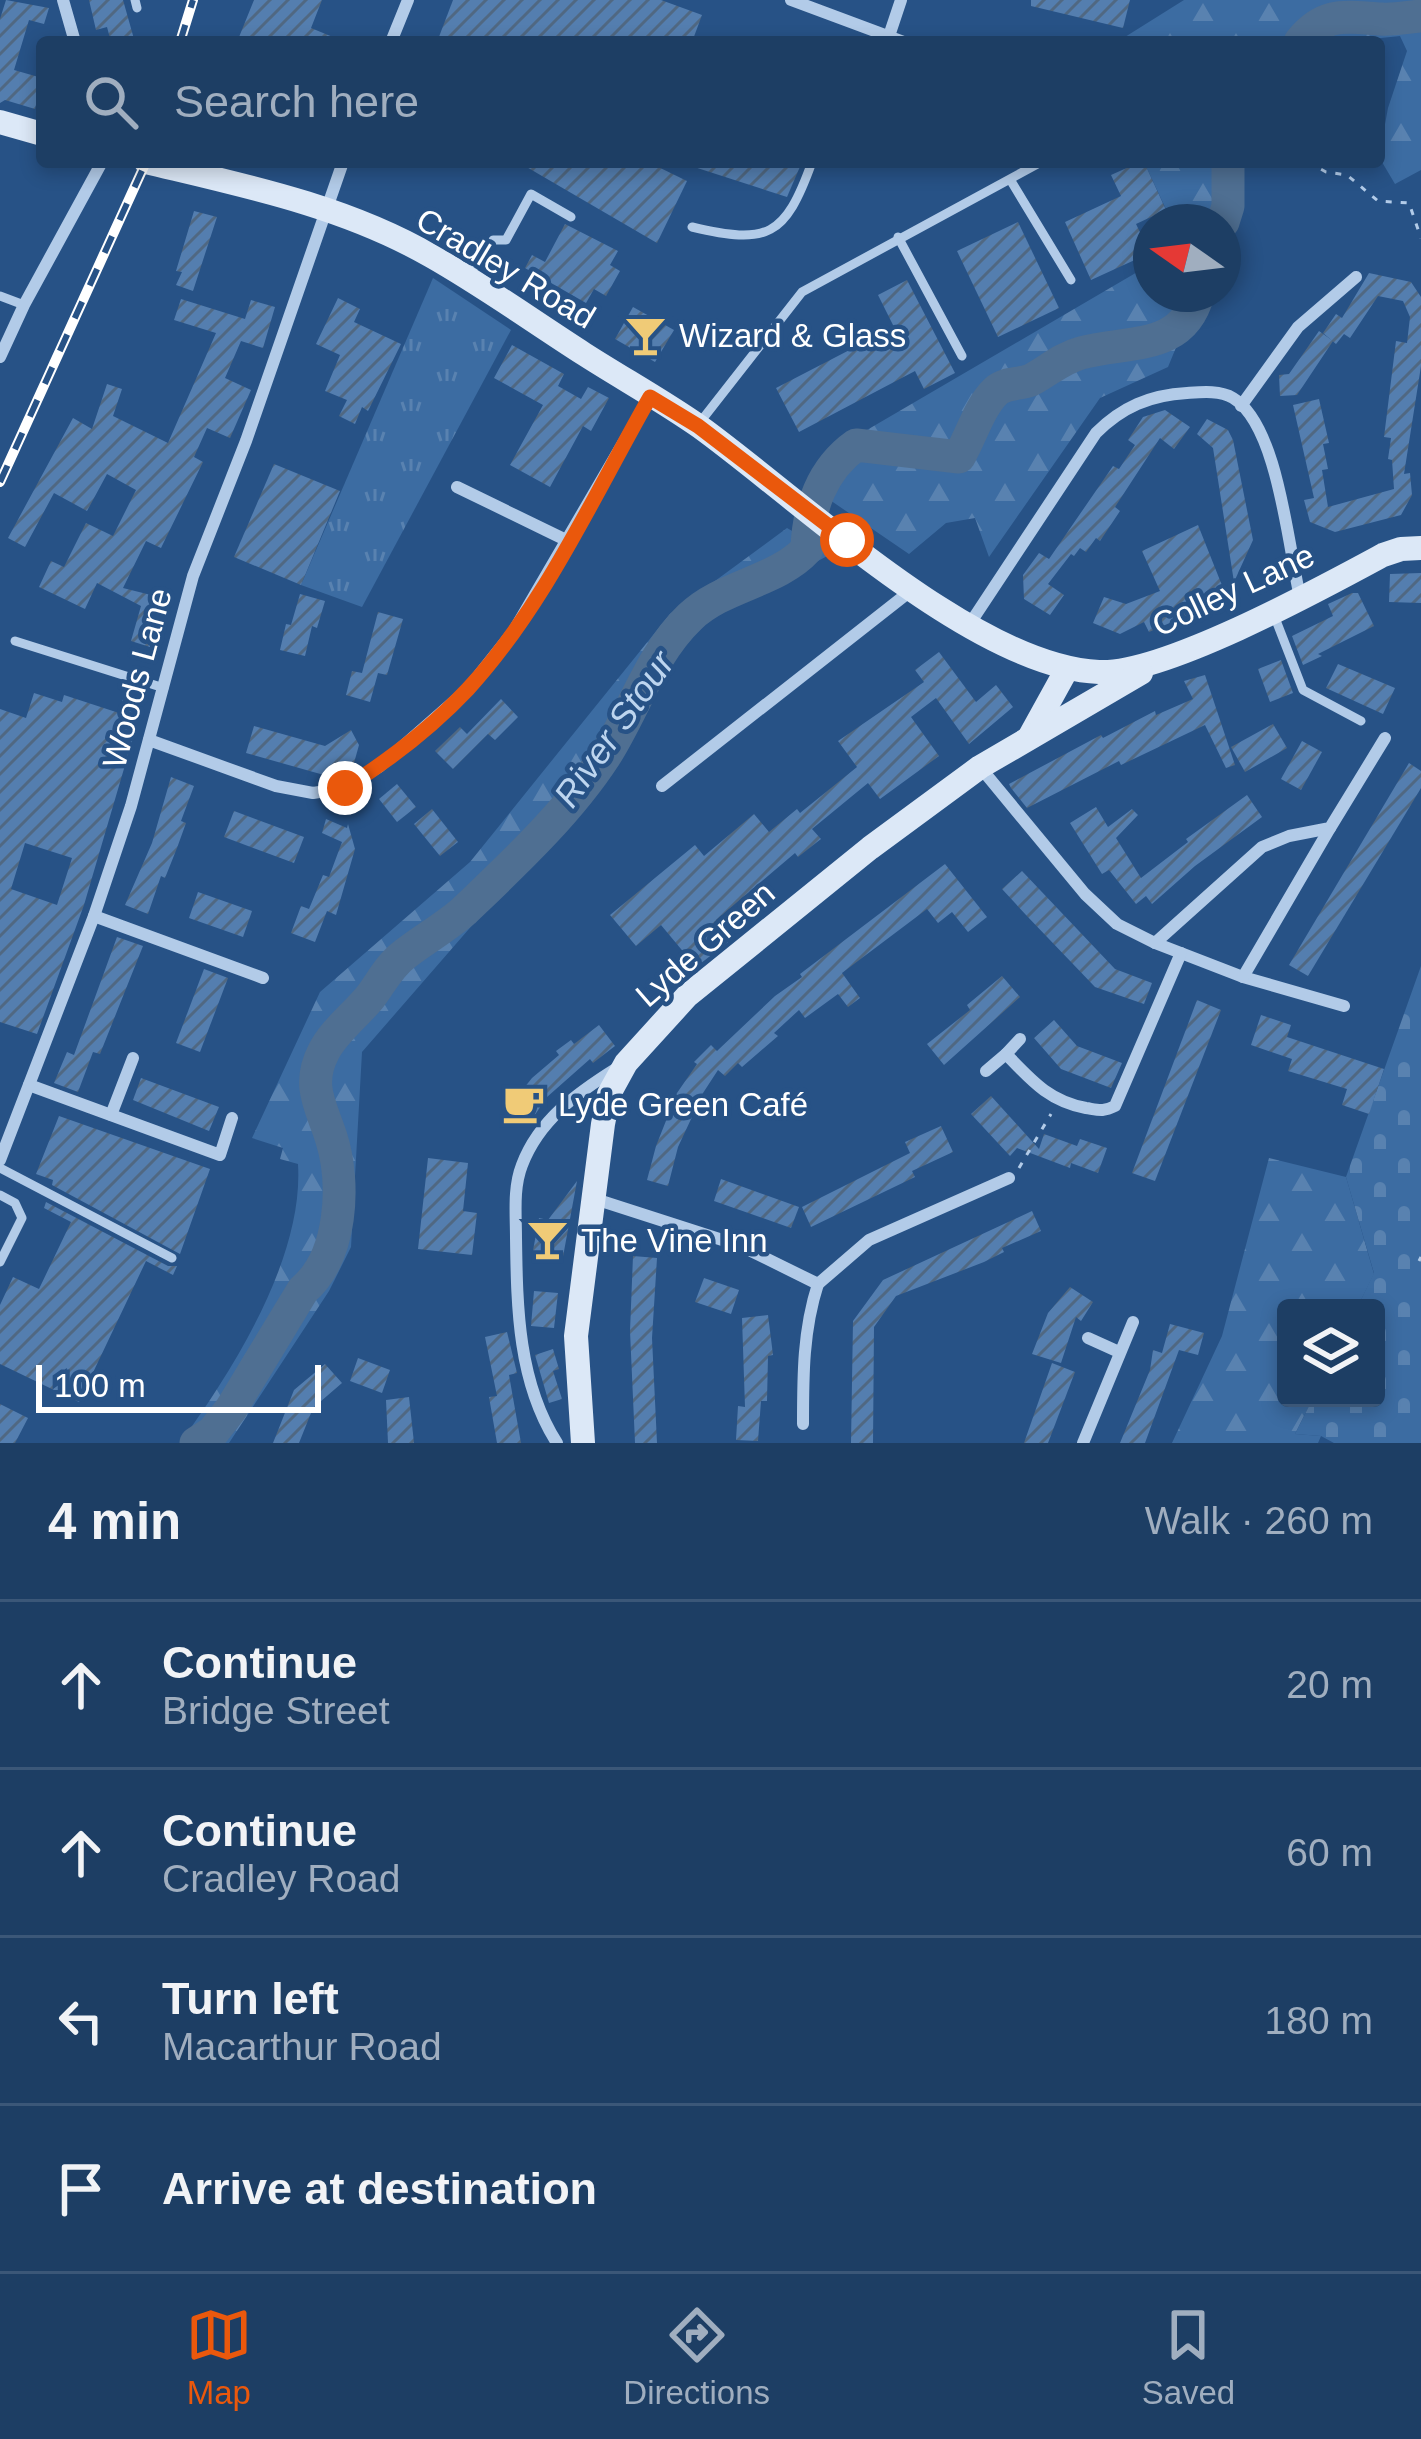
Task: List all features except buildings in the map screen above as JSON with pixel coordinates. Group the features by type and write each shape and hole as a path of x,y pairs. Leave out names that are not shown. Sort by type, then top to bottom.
{"main road":[{"path":"0,122 36,132"},
{"name":"Cradley Road","path":"169,168 324,208 428,254 698,426 914,588"},
{"name":"Colley Lane","path":"914,588 1000,646 1067,669 1113,672 1166,659 1383,556 1421,548"},
{"name":"Lyde Green","path":"583,1443 575,1336 609,1094 626,1063 687,997 870,848 980,767 1166,659"},
{"path":"1029,738 1067,669"}],"street":[{"path":"63,0 73,36"},
{"path":"394,36 408,0"},
{"path":"790,0 889,36 901,0"},
{"path":"0,357 99,168"},
{"name":"Woods Lane","path":"0,1164 94,916 149,740 193,576 246,441 341,168"},
{"path":"1241,406 1298,327 1356,277"},
{"path":"969,625 1096,433 1115,414 1165,394 1207,392 1232,397 1256,420 1270,451 1300,597"},
{"path":"149,740 275,786 313,793 345,788 379,767 466,690 513,632 650,397"},
{"path":"457,488 568,541"},
{"path":"662,786 914,588"},
{"path":"1244,977 1385,738"},
{"path":"1353,753 1369,761"},
{"path":"980,767 1103,912 1155,944 1244,977 1344,1006"},
{"path":"1155,944 1262,848 1289,836 1330,828"},
{"path":"94,916 263,978"},
{"path":"1006,1054 1058,1102 1105,1111 1114,1106 1181,953"},
{"path":"986,1071 1020,1039"},
{"path":"111,1115 133,1058"},
{"path":"557,1443 529,1378 517,1314 515,1193 521,1166 542,1128 578,1092 626,1063"},
{"path":"29,1085 220,1155 232,1118"},
{"path":"803,1424 804,1354 809,1310 818,1284 869,1240 1009,1178"},
{"path":"591,1198 741,1246 818,1284"},
{"path":"1083,1443 1133,1322"},
{"path":"1088,1338 1119,1352"}],"lane":[{"path":"857,36 861,26"},
{"path":"692,227 738,238 768,230 796,205 810,168"},
{"path":"698,426 802,292 1032,168"},
{"path":"1011,181 1071,280"},
{"path":"466,278 493,240 506,240 531,194 571,217"},
{"path":"898,237 962,356"},
{"path":"0,296 24,305"},
{"path":"1272,610 1303,689 1361,721"},
{"path":"15,641 164,688"},
{"path":"0,1164 172,1258"},
{"path":"0,1195 15,1203 22,1218 0,1262"}],"path":[{"path":"1319,168 1347,175 1378,201 1409,203 1421,238"},
{"path":"1009,1178 1058,1102"}],"green space":[{"path":"1184,0 1421,0 1421,170 1395,184 1385,167 1388,108 1407,51 1400,36 1127,36"},
{"path":"1147,168 1228,168 1228,204 1164,204"},
{"path":"1133,275 1133,312 1191,312 1168,367 1100,398 989,557 975,518 946,523 909,554 805,483 831,451"},
{"path":"433,278 511,330 362,607 301,585"},
{"path":"787,528 831,554 692,628 630,736 587,793 362,1052 351,1247 329,1291 229,1443 180,1443 242,1347 290,1237 298,1164 280,1159 283,1148 252,1138 320,992 470,862 670,614"},
{"path":"1421,966 1421,1443 1334,1443 1321,1436 1295,1434 1308,1407 1385,1407 1385,1299 1361,1299 1374,1273 1346,1177"},
{"path":"1269,1158 1346,1177 1374,1274 1362,1299 1277,1299 1277,1407 1308,1407 1295,1434 1321,1436 1318,1443 1172,1443 1222,1336"}],"waterway":[{"name":"River Stour","path":"1305,36 1337,18 1421,16"},
{"name":"River Stour","path":"1228,168 1228,204"},
{"name":"River Stour","path":"196,1443 213,1432 231,1409 316,1276 333,1239 339,1197 336,1156 316,1085 324,1051 395,963 464,911 574,798 605,756 676,632 703,606 781,569 807,549 819,491 834,466 856,445 959,457 985,405 1000,388 1031,380 1081,353 1167,335 1191,312"}],"railway":[{"path":"182,36 193,0"},
{"path":"0,482 143,168"}],"place":[{"name":"Wizard & Glass","path":"645,335"},
{"name":"Lyde Green Café","path":"524,1104"},
{"name":"The Vine Inn","path":"547,1240"}],"route":[{"path":"345,788 379,767 466,690 513,632 650,397 698,426 847,540"}]}
